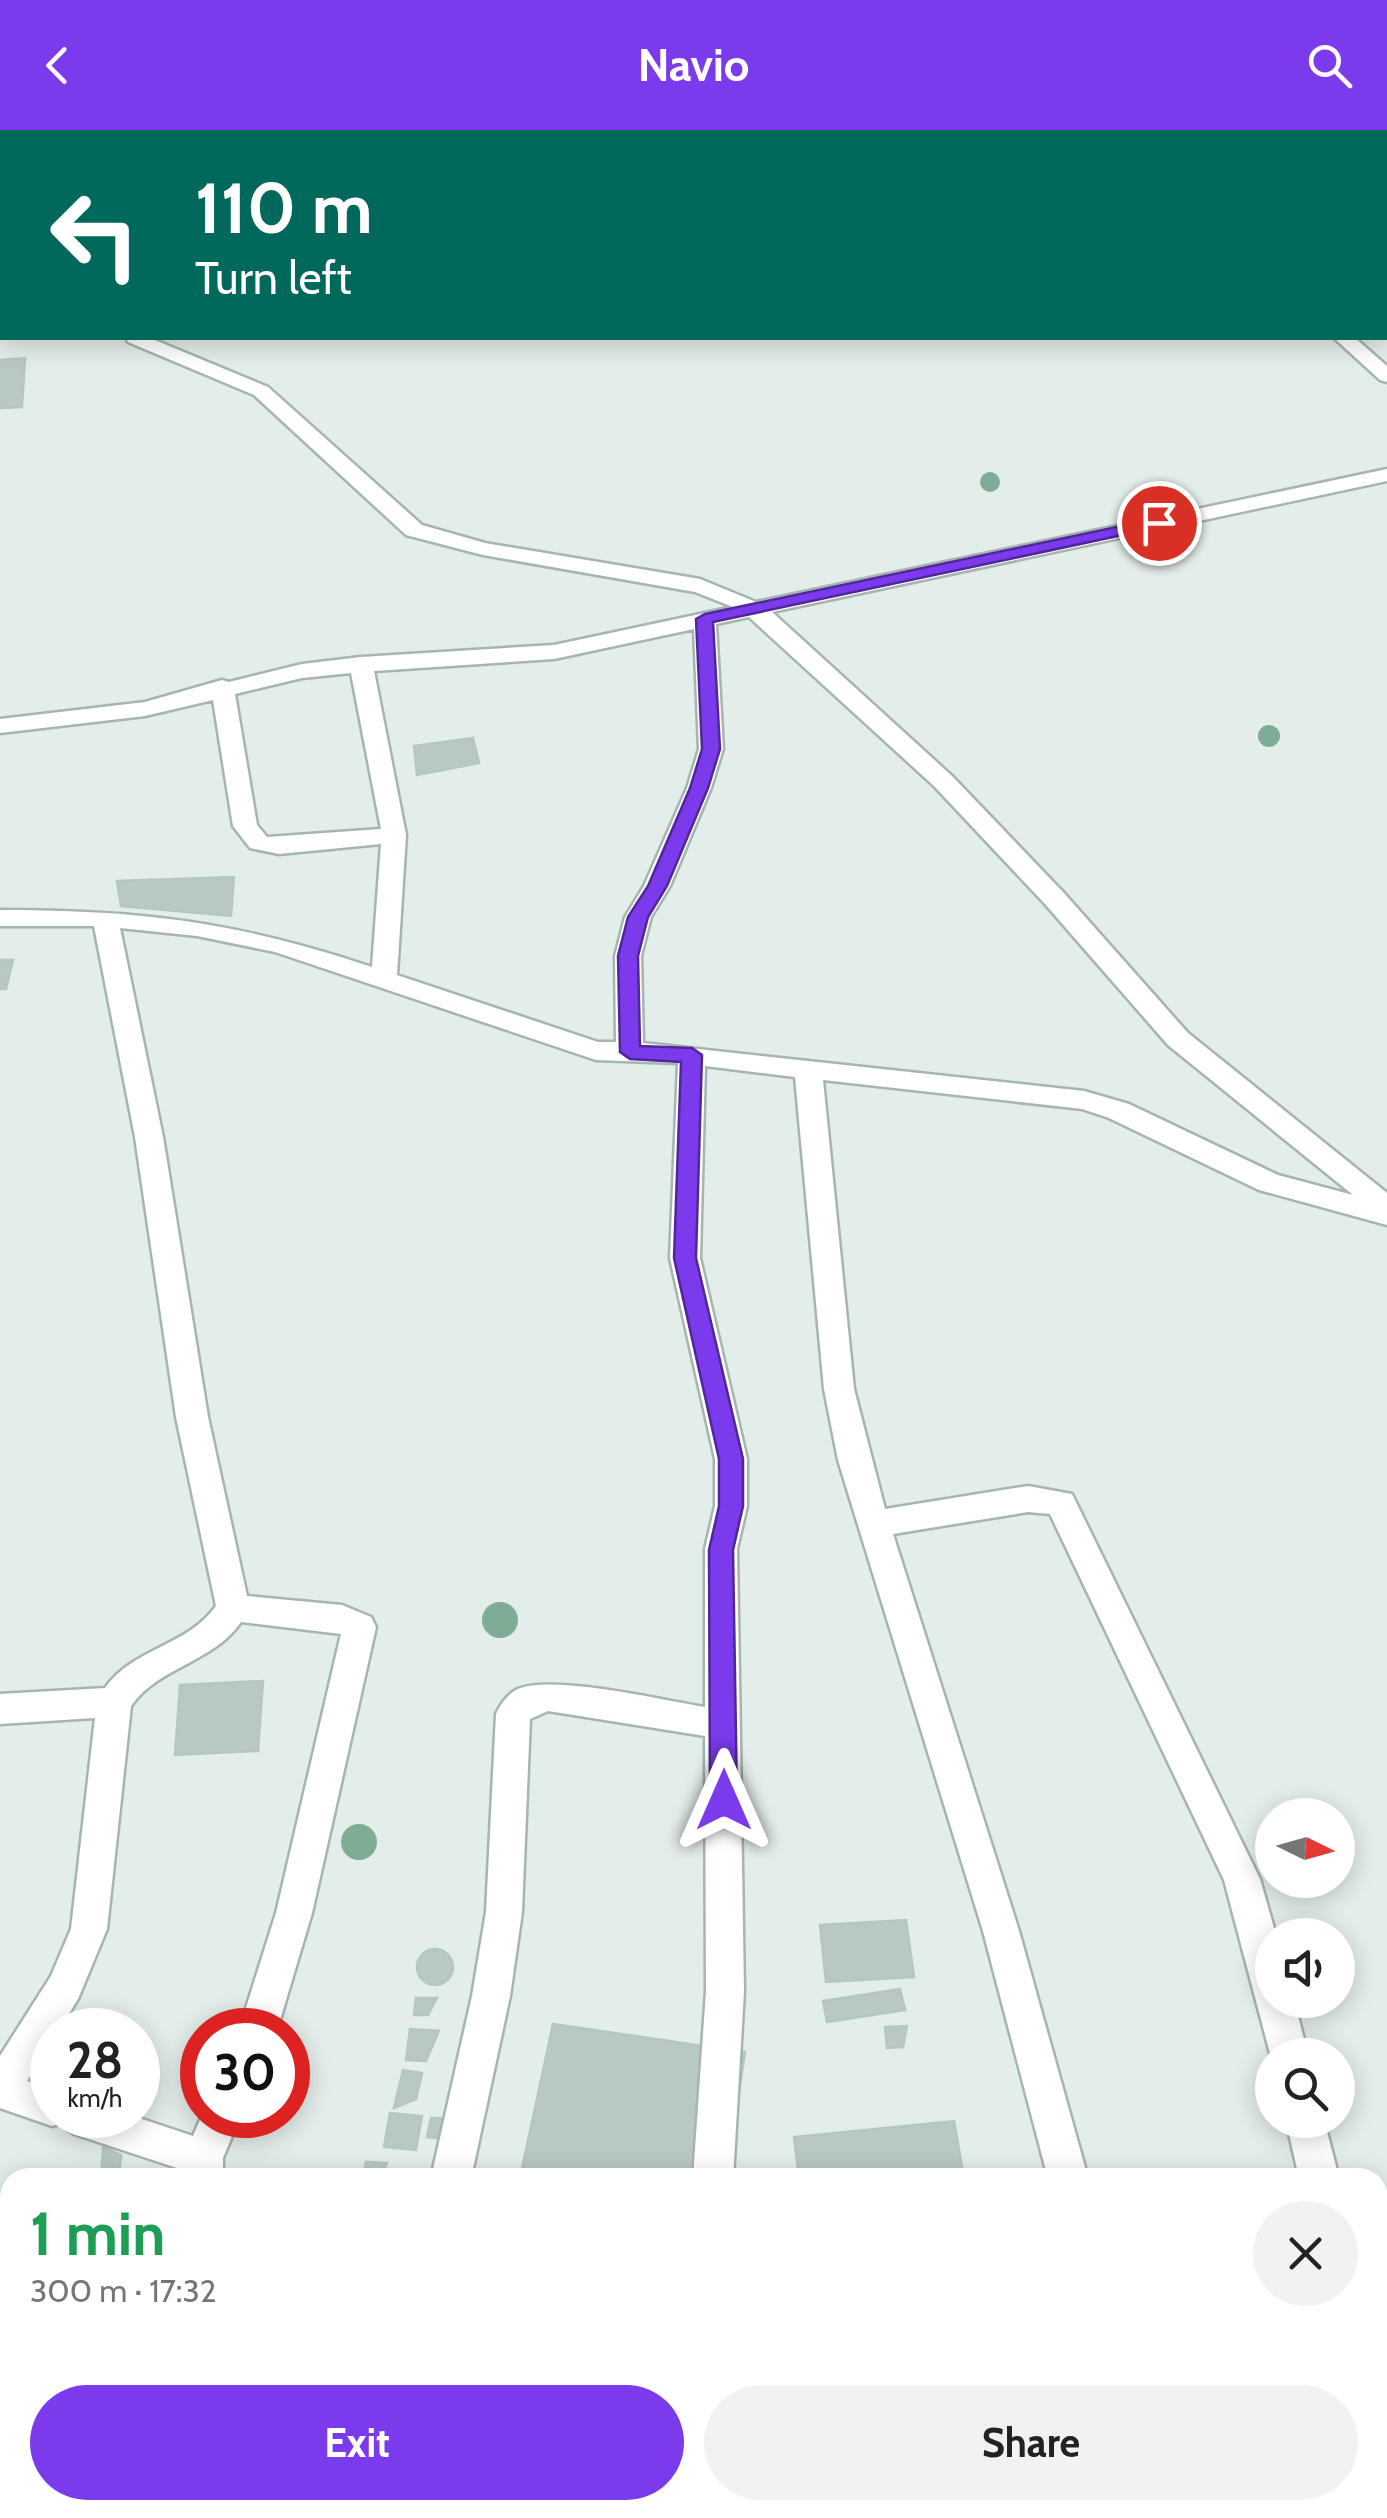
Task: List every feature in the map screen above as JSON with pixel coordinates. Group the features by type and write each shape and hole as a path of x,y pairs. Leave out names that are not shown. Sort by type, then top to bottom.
{"street":[{"path":"140,340 261,390 414,530 483,549 700,586 770,621 943,781 1054,898 1178,1039 1387,1212"},
{"path":"1346,340 1387,376"},
{"path":"0,726 145,709 222,688 361,664 554,652 1387,475"},
{"path":"630,1052 628,956 638,917 657,886 699,788 711,749 705,619"},
{"path":"361,664 394,835 384,981"},
{"path":"222,688 244,826 259,843 279,846 394,835"},
{"path":"0,918 105,918 196,928 280,946 596,1051 692,1055 1084,1100 1120,1111 1269,1183 1387,1212"},
{"path":"30,2100 0,2090 65,1987 88,1928 114,1702 130,1676 204,1642 223,1628 234,1608 192,1417 149,1138 105,918"},
{"path":"692,1055 685,1258 731,1459 731,1506 721,1550 726,1991 715,2168"},
{"path":"808,1068 839,1389 854,1460 1001,1932 1065,2168"},
{"path":"876,1524 1028,1499 1061,1503 1242,1879 1255,1927"},
{"path":"234,1608 342,1619 359,1626 294,1913 265,2008"},
{"path":"452,2168 504,1912 514,1714 526,1701 548,1697 723,1724"},
{"path":"0,1709 114,1702"},
{"path":"130,2138 203,2168 214,2138"},
{"path":"1309,2138 1317,2168"}],"building":[{"path":"25,358 22,407 0,408 0,360"},
{"path":"473,738 479,763 417,775 414,746"},
{"path":"234,877 231,916 121,906 117,881"},
{"path":"0,960 13,960 6,989 0,989"},
{"path":"263,1681 258,1751 175,1755 180,1685"},
{"path":"906,1920 914,1977 826,1982 820,1925"},
{"path":"435,1949 448,1954 453,1967 448,1980 435,1985 422,1980 417,1967 422,1954"},
{"path":"900,1989 905,2010 827,2022 823,2001"},
{"path":"416,1998 437,1998 428,2015 414,2015"},
{"path":"553,2024 745,2052 728,2168 522,2168"},
{"path":"907,2026 903,2047 887,2048 885,2027"},
{"path":"410,2029 439,2031 426,2061 406,2060"},
{"path":"403,2070 422,2073 416,2099 394,2108"},
{"path":"390,2113 422,2116 416,2150 384,2147"},
{"path":"431,2118 447,2119 444,2139 427,2137"},
{"path":"954,2121 962,2168 798,2168 794,2137"},
{"path":"103,2147 121,2155 120,2168 102,2168"},
{"path":"366,2162 387,2163 385,2168 365,2168"}],"route":[{"path":"724,1800 721,1550 731,1506 731,1459 685,1258 692,1055 630,1052 628,956 638,917 657,886 699,788 711,749 705,619 1159,523"}]}
